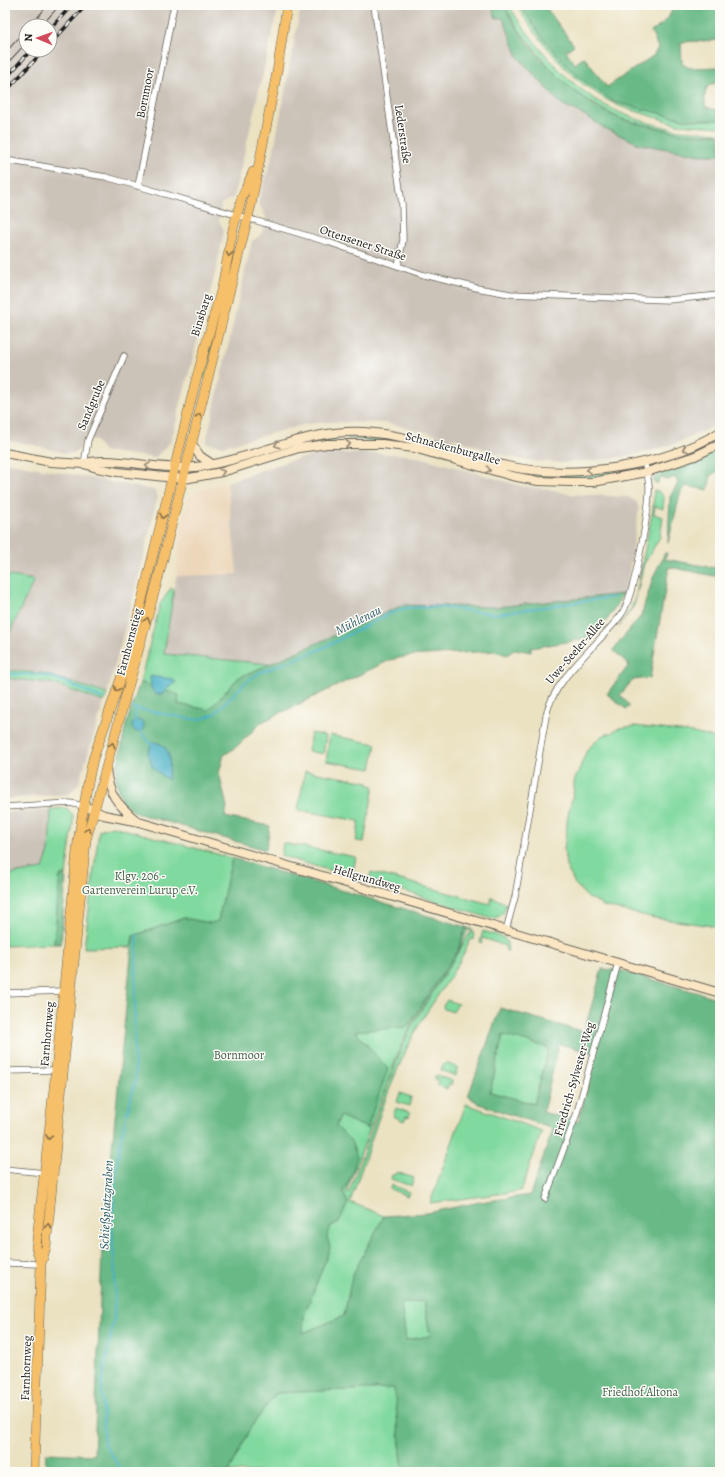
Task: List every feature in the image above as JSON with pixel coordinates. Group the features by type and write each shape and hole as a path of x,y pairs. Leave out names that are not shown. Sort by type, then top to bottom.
{"main road":[{"name":"Binsbarg","path":"184,479 247,219 274,87 287,5"},
{"name":"Binsbarg","path":"172,478 206,340 220,294 242,197 259,161"},
{"name":"Schnackenburgallee","path":"84,464 98,460 187,468 212,464 307,437 356,432 382,433 409,438 507,466 543,471 583,471 644,461 676,452 720,432"},
{"path":"192,444 200,456 212,464"},
{"name":"Schnackenburgallee","path":"5,453 51,462 84,464 118,472 184,479 222,472 299,448 340,444 387,444 414,448 490,470 538,481 594,482 647,472 695,456 720,444"},
{"name":"Farnhornstieg","path":"84,806 93,759 127,661 172,478"},
{"name":"Farnhornstieg","path":"94,810 139,651 184,479"},
{"path":"106,766 109,784 115,799 124,810 139,822"},
{"name":"Hellgrundweg","path":"84,806 104,814 139,822 352,886 720,993"},
{"name":"Farnhornweg","path":"41,1264 36,1247 56,1070 78,841 84,806"},
{"name":"Farnhornweg","path":"34,1472 41,1264 46,1247 81,875 86,840 94,810"}],"street":[{"name":"Bornmoor","path":"138,186 174,5"},
{"name":"Lederstraße","path":"374,5 402,204 403,240 398,266"},
{"name":"Ottensener Straße","path":"5,160 90,174 138,186 328,242 424,275 477,288 510,294 668,300 720,295"},
{"name":"Sandgrube","path":"84,464 88,440 124,356"},
{"name":"Uwe-Seeler-Allee","path":"506,930 513,903 548,707 556,690 612,626 628,604 648,505 647,472 644,461"},
{"name":"Hellgrundweg","path":"5,807 70,802 84,806"},
{"name":"Friedrich-Sylvester-Weg","path":"545,1199 574,1123 618,963"},
{"path":"5,992 63,991"},
{"path":"5,1071 56,1070"},
{"path":"5,1169 45,1173"},
{"path":"5,1263 41,1264"}],"shaded area":[{"path":"5,5 279,5 234,197 221,204 219,220 224,231 217,266 171,441 155,458 104,451 96,441 85,436 80,449 75,453 68,454 34,445 5,440"},
{"path":"301,5 491,5 496,18 503,18 518,57 560,103 586,116 604,128 639,144 701,155 720,155 720,423 677,443 651,451 610,459 561,463 523,460 495,453 460,440 387,423 329,422 307,424 223,446 206,443 252,241 261,235 266,217 258,202 273,155"},
{"path":"326,453 377,453 406,455 423,458 522,486 554,490 567,494 628,497 637,502 639,509 627,584 623,594 496,607 403,605 270,664 164,654 176,576 237,574 227,482 292,460"},
{"path":"5,462 154,490 158,496 136,588 107,694 42,673 5,670 5,643 33,580 5,575"},
{"path":"227,482 237,575 176,576 181,525 188,499 200,490"},
{"path":"5,678 51,683 104,702 79,783 69,794 5,799"},
{"path":"51,809 49,851 43,870 5,875 5,812"}],"green space":[{"path":"491,5 504,5 512,21 537,54 552,71 586,100 623,120 687,134 720,134 720,155 701,155 639,144 604,128 586,116 560,103 518,57 503,18 496,18"},
{"path":"504,5 509,5 527,32 554,64 583,91 598,101 614,110 651,123 677,130 720,134 684,134 619,118 604,110 572,90 551,69 520,31"},
{"path":"516,5 520,5 541,36 566,65 614,102 687,120 720,120 720,127 677,124 619,106 607,100 583,84 564,67 536,34"},
{"path":"520,5 544,5 574,45 566,51 575,64 584,57 607,87 653,56 658,48 651,31 668,18 673,5 719,5 720,40 681,42 682,64 690,68 720,67 720,82 708,86 705,102 706,107 720,111 720,120 687,120 614,102 581,79 566,65 541,36"},
{"path":"226,291 205,378 202,377 204,359"},
{"path":"337,437 334,441 300,444 221,470 216,469 293,444"},
{"path":"347,439 393,439 521,472 557,475 617,470 618,475 593,478 541,477 510,472 412,444"},
{"path":"720,448 720,472 716,472 711,475 708,490 686,486 681,491 668,543 670,497 678,483 675,477 667,480 663,477 660,478 658,483 654,483 654,478 660,473 707,455"},
{"path":"654,490 658,491 664,497 663,509 655,506 654,514 663,517 660,537 644,564 634,606 619,626 631,608 636,595 653,509"},
{"path":"160,547 160,556 128,672 159,552"},
{"path":"665,553 667,553 665,559 715,568 717,560 720,561 720,577 669,567 650,678 633,680 620,695 630,706 626,709 607,694 629,665 613,650 641,616 654,575"},
{"path":"5,575 34,580 5,643"},
{"path":"171,588 174,589 164,654 270,664 238,678 209,710 178,704 140,682 160,604"},
{"path":"623,594 607,620 590,638 531,648 531,652 515,649 507,655 495,651 408,656 390,660 262,722 235,748 224,755 219,773 227,807 225,817 270,826 266,850 136,813 121,802 122,797 118,790 116,779 117,769 126,724 140,682 179,695 178,704 209,710 238,678 403,605 496,607"},
{"path":"5,670 42,673 107,694 104,702 51,683 5,678"},
{"path":"635,726 688,732 720,739 720,927 655,918 603,906 588,898 575,884 566,866 564,849 568,815 574,790 574,782 587,750 601,736 611,733 619,728"},
{"path":"311,733 326,736 323,754 308,751"},
{"path":"330,735 376,744 371,769 326,761"},
{"path":"305,771 369,782 369,785 374,786 364,842 356,841 359,821 298,810"},
{"name":"Klgv. 206 - Gartenverein Lurup e.V.","path":"67,808 73,815 73,824 66,875 60,876 54,944 5,946 5,875 43,869 49,851 51,809"},
{"name":"Klgv. 206 - Gartenverein Lurup e.V.","path":"112,826 232,858 218,921 210,924 184,918 133,936 131,947 84,948 99,830"},
{"path":"283,843 356,857 352,877 281,856"},
{"name":"Friedhof Altona","path":"232,858 466,927 458,950 407,1027 355,1031 388,1069 367,1128 340,1116 336,1126 351,1141 357,1157 350,1178 343,1192 348,1203 339,1222 331,1226 327,1236 330,1248 304,1316 303,1333 344,1316 352,1276 384,1216 427,1213 480,1202 530,1195 553,1129 479,1104 468,1096 500,1008 584,1032 602,969 619,970 720,999 720,1472 403,1472 394,1388 276,1393 251,1427 229,1472 45,1472 46,1453 94,1455 102,1250 133,936 184,918 210,923 218,921","holes":["503,1035 549,1048 534,1104 490,1092","559,1044 597,1054 578,1122 543,1112","424,1301 430,1336 406,1340 401,1304"]},
{"path":"371,872 490,904 492,897 507,904 501,915 496,918 489,918 369,880"},
{"path":"66,875 61,944 54,944 60,876"},
{"path":"466,927 473,930 474,940 470,939 465,952 451,976 427,1011 403,1056 386,1097 350,1202 384,1216 352,1276 344,1316 303,1333 304,1316 330,1248 326,1236 331,1226 339,1222 343,1192 350,1178 351,1141 335,1127 340,1116 367,1128 354,1031 458,950","holes":["466,927 469,931 470,929 472,930 459,950 467,932","453,960 414,1022 401,1049 350,1190 347,1194 346,1193 400,1048 413,1021"]},
{"path":"483,931 503,937 507,943 508,951 506,951 505,946 483,938 482,943 480,942"},
{"path":"447,1000 458,1004 453,1012 444,1009 443,1006"},
{"path":"503,1035 549,1047 534,1104 490,1092"},
{"path":"445,1063 457,1067 456,1076 440,1070"},
{"path":"436,1075 452,1081 451,1085 449,1084 447,1089 437,1085 439,1081 434,1079"},
{"path":"400,1093 411,1097 409,1106 397,1102"},
{"path":"466,1104 542,1131 521,1191 430,1203"},
{"path":"396,1108 410,1113 409,1117 406,1116 404,1121 393,1116"},
{"path":"396,1172 414,1178 411,1186 391,1179 392,1175 395,1175"},
{"path":"391,1185 409,1192 407,1196 390,1189"},
{"path":"424,1301 430,1336 406,1340 401,1304"},
{"path":"394,1387 403,1472 229,1472 251,1427 276,1393"}],"water":[{"path":"150,676 172,679 176,682 168,687 163,694 156,694 151,689"},
{"path":"140,720 143,721 143,731 136,732 133,731 132,724 133,721"},
{"path":"152,742 159,743 167,750 169,755 168,780 153,768 148,753"}],"waterway":[{"name":"Mühlenau","path":"132,708 191,719 202,719 214,714 245,683 259,673 321,649 389,614 405,608 438,607 496,614 614,597"},
{"name":"Mühlenau","path":"5,674 43,675 54,678 102,698"},
{"path":"134,722 136,710"},
{"path":"140,731 151,744"},
{"name":"Schießplatzgraben","path":"122,1472 104,1442 102,1383 114,1319 115,1277 112,1224 115,1180 121,1137 136,1078 134,1051 137,935"}],"tram line":[{"path":"37,18 48,5"},
{"path":"48,18 60,5"},
{"path":"5,53 18,39"},
{"path":"5,66 18,52"}],"railway":[{"path":"58,20 72,5"},
{"path":"58,35 86,5"},
{"path":"5,79 24,58"},
{"path":"5,92 37,58"}]}
